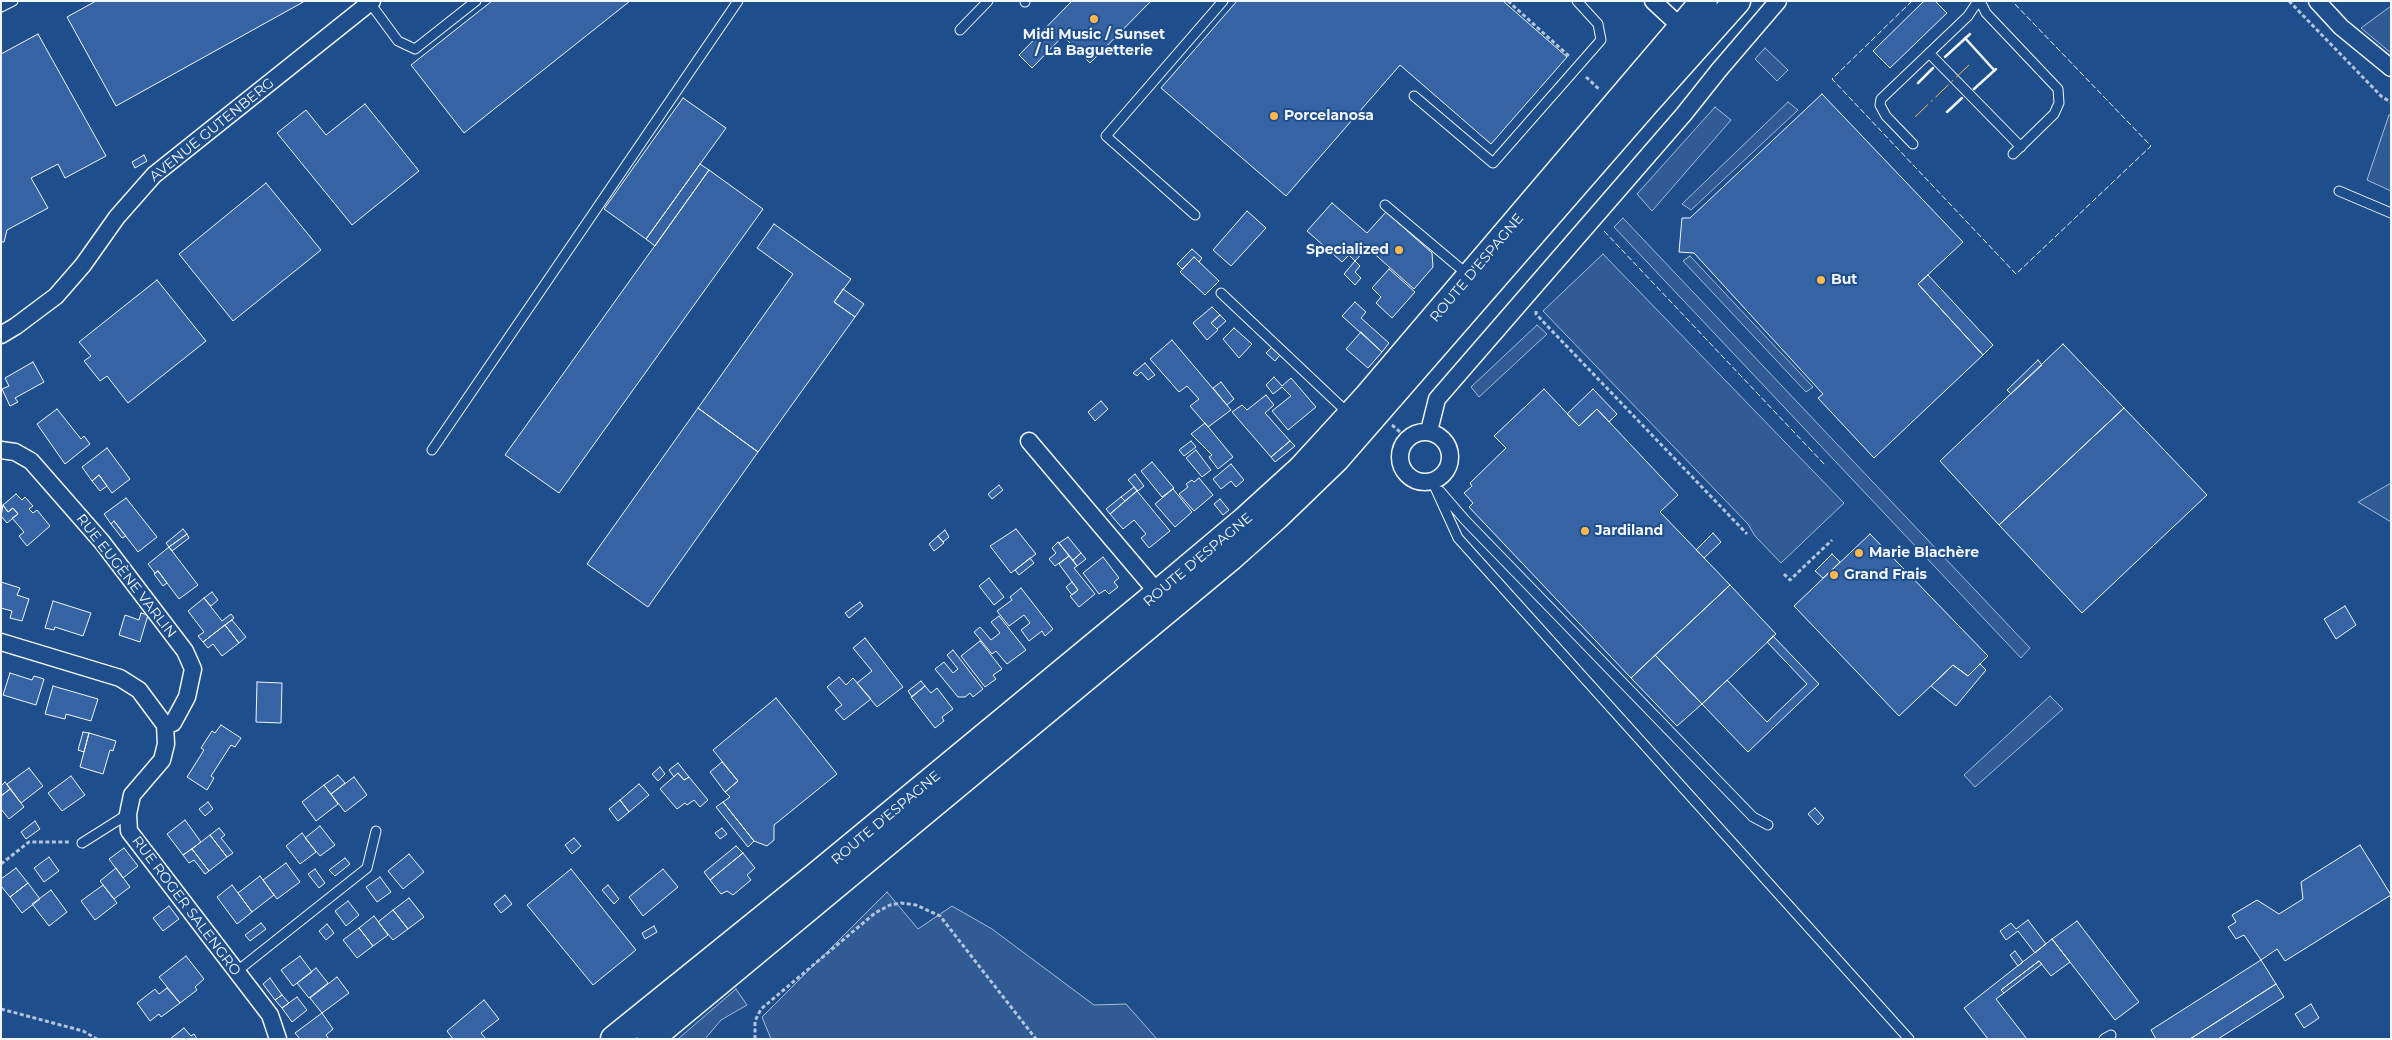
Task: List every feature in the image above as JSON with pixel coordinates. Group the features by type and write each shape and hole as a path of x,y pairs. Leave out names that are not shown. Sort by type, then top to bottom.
{"main road":[{"name":"ROUTE D'ESPAGNE","path":"614,1039 817,875 1164,600 1278,516 1470,276 1704,1"},
{"name":"ROUTE D'ESPAGNE","path":"1347,428 1646,103 1737,1"},
{"name":"ROUTE D'ESPAGNE","path":"650,1039 1164,600"}],"street":[{"path":"1653,1 1681,27"},
{"path":"1429,431 1437,399 1684,114 1778,1"},
{"path":"2317,1 2341,27 2391,68"},
{"name":"AVENUE GUTENBERG","path":"1,335 56,296 83,265 117,217 154,175 371,2"},
{"path":"1429,431 1438,434 1446,441 1450,450 1450,460 1447,469 1441,477 1432,481 1421,482 1415,480 1402,469 1399,458 1401,447 1407,438 1417,432 1429,431"},
{"path":"1029,441 1164,600"},
{"name":"RUE EUGÈNE VARLIN","path":"1,450 15,452 31,461 102,542 185,651 193,669 187,697 173,723 164,726"},
{"path":"1,642 120,678 139,690 164,726 166,744 162,760 132,795 128,814"},
{"name":"RUE ROGER SALENGRO","path":"128,814 129,831 270,1015 278,1039"}],"lane":[{"path":"1,7 13,1"},
{"path":"371,2 398,41 415,49 476,1"},
{"path":"432,450 738,1"},
{"path":"960,30 988,1"},
{"path":"1195,215 1106,136 1223,1"},
{"path":"1414,96 1493,163 1601,40 1598,24 1577,1"},
{"path":"1913,144 1886,116 1880,105 1881,99 1968,16 1979,1 1986,13 2058,90 2059,103 2054,114 2013,154"},
{"path":"1929,54 2021,147"},
{"path":"2339,191 2391,213"},
{"path":"1385,205 1470,276"},
{"path":"1221,293 1347,428"},
{"path":"1432,481 1465,520 1746,810 1768,826"},
{"path":"1432,481 1458,538 1909,1039"},
{"path":"82,842 128,814"},
{"path":"236,972 366,868 376,831"}],"path":[{"path":"1508,1 1570,57 1577,68 1602,91"},
{"path":"2289,1 2382,97 2391,102"},
{"path":"1537,308 1536,314 1747,534"},
{"path":"1392,425 1407,438"},
{"path":"1784,574 1790,580 1832,540"},
{"path":"1,864 30,842 82,842"},
{"path":"754,1039 755,1021 761,1009 875,913 890,905 901,903 916,904 940,916 1036,1039"},
{"path":"1,1010 83,1031 97,1039"}],"shaded area":[{"path":"2391,6 2391,53 2361,28"},
{"path":"1765,48 1788,70 1777,81 1755,59"},
{"path":"1788,102 1798,110 1691,210 1682,204"},
{"path":"1715,107 1731,120 1652,211 1637,194"},
{"path":"2389,115 2391,116 2391,191 2367,180"},
{"path":"1623,218 2030,648 2021,658 1614,227"},
{"path":"1603,254 1844,503 1781,563 1755,536 1748,524 1543,311"},
{"path":"1690,256 1813,387 1806,392 1683,261"},
{"path":"1537,325 1547,334 1479,397 1471,387"},
{"path":"2391,483 2391,522 2358,502"},
{"path":"2050,696 2063,709 1975,787 1964,775"},
{"path":"887,892 918,929 952,906 992,929 1094,1005 1126,1004 1157,1039 771,1039 762,1017"},
{"path":"736,989 747,1005 721,1020 705,1039 678,1039"}],"building":[{"path":"96,1 305,1 116,106 67,17"},
{"path":"492,1 630,1 464,133 411,65"},
{"name":"Midi Music / Sunset / La Baguetterie","path":"1072,1 1151,1 1090,63 1063,36 1032,68 1019,55"},
{"name":"Porcelanosa","path":"1237,1 1503,1 1567,57 1491,144 1400,65 1286,196 1161,88"},
{"path":"1924,1 1935,1 1947,13 1890,68 1873,51"},
{"path":"38,34 106,156 65,178 58,164 31,178 48,208 7,230 4,242 1,242 1,54"},
{"name":"But","path":"1822,94 1963,242 1918,284 1983,355 1874,458 1818,398 1823,394 1694,253 1679,252 1682,218 1690,218"},
{"path":"683,98 726,128 646,239 604,209"},
{"path":"365,104 419,171 352,225 277,133 306,110 326,135"},
{"path":"144,155 147,161 135,168 132,162"},
{"path":"700,164 709,170 655,246 646,239"},
{"path":"709,170 763,209 559,493 505,455"},
{"path":"266,183 321,250 233,321 179,254"},
{"path":"1332,203 1367,233 1386,212 1432,253 1433,267 1414,289 1361,242 1366,249 1355,261 1349,255 1342,262 1307,231"},
{"path":"1247,211 1266,228 1231,266 1213,250"},
{"path":"774,224 851,279 834,302 855,317 758,452 698,408 793,274 757,248"},
{"path":"1192,249 1202,258 1199,262 1194,257 1182,269 1177,264"},
{"path":"1194,257 1219,281 1205,295 1180,272"},
{"path":"1355,261 1360,266 1355,272 1361,278 1355,285 1344,274"},
{"path":"1389,269 1415,292 1392,318 1376,303 1381,297 1372,288"},
{"path":"1928,275 1993,345 1983,355 1918,284"},
{"path":"157,280 206,341 128,403 107,376 100,381 84,361 91,356 79,342"},
{"path":"843,289 864,304 855,317 834,302"},
{"path":"1355,302 1366,312 1361,318 1389,343 1382,352 1342,316"},
{"path":"1212,307 1220,315 1211,323 1218,330 1207,340 1193,323"},
{"path":"1220,315 1226,321 1217,329 1211,323"},
{"path":"1234,328 1252,344 1239,358 1223,339"},
{"path":"1361,332 1382,352 1368,368 1346,349"},
{"path":"1172,340 1231,410 1208,427 1190,406 1199,399 1187,386 1179,392 1150,359"},
{"path":"2063,344 2124,408 1999,525 1940,461"},
{"path":"1272,347 1280,355 1275,361 1266,353"},
{"path":"2038,360 2042,365 2011,394 2007,390"},
{"path":"33,362 44,382 15,398 18,402 10,406 2,389 9,386 5,378"},
{"path":"1145,363 1155,375 1148,380 1141,372 1137,376 1133,373"},
{"path":"1274,377 1282,386 1291,378 1316,407 1288,430 1272,411 1291,396 1282,387 1273,394 1266,385"},
{"path":"1221,382 1234,399 1227,405 1213,388"},
{"name":"Jardiland","path":"1544,389 1579,426 1597,409 1678,495 1660,512 1730,585 1631,678 1469,507 1473,503 1464,493 1472,486 1470,483 1506,448 1494,436"},
{"path":"1593,389 1617,414 1609,422 1597,409 1579,426 1567,414"},
{"path":"1266,395 1274,405 1265,413 1290,441 1271,457 1232,412 1242,405 1247,410"},
{"path":"1101,401 1108,409 1095,421 1088,412"},
{"path":"698,408 758,452 648,607 587,564"},
{"path":"2124,408 2207,495 2082,613 1999,525"},
{"path":"57,409 81,439 84,436 90,444 65,464 37,424"},
{"path":"1205,423 1233,457 1218,469 1209,457 1212,455 1191,434"},
{"path":"1191,441 1196,447 1184,456 1179,450"},
{"path":"1290,441 1295,446 1275,462 1271,457"},
{"path":"107,448 130,479 112,493 99,475 92,481 82,467"},
{"path":"1196,450 1211,470 1202,477 1186,458"},
{"path":"1152,462 1174,488 1162,497 1141,471"},
{"path":"1231,464 1244,480 1236,487 1231,481 1221,489 1213,479"},
{"path":"1135,474 1144,486 1138,491 1128,480"},
{"path":"99,475 107,486 100,491 92,481"},
{"path":"1199,478 1213,495 1194,511 1179,494 1188,487 1186,484 1192,480 1194,482"},
{"path":"999,485 1003,490 992,499 988,494"},
{"path":"1134,487 1137,491 1125,501 1121,497"},
{"path":"1173,489 1192,512 1175,527 1155,504"},
{"path":"1137,491 1170,531 1149,548 1141,538 1146,534 1134,520 1123,529 1110,514"},
{"path":"16,494 22,500 25,497 33,506 29,509 33,513 37,510 50,526 27,546 19,536 24,532 12,518 18,514 13,508 8,512 3,505"},
{"path":"1121,497 1125,501 1110,514 1106,509"},
{"path":"126,498 157,537 138,552 114,521 111,524 104,514"},
{"path":"1220,499 1229,510 1223,515 1214,504"},
{"path":"3,505 8,512 13,508 18,514 7,523 1,516"},
{"path":"114,521 126,536 122,538 111,524"},
{"path":"183,529 187,534 169,547 166,543"},
{"path":"1016,529 1036,554 1011,573 990,546"},
{"path":"945,530 949,537 943,542 938,536"},
{"path":"1713,533 1721,542 1704,558 1696,550"},
{"path":"187,534 189,538 172,551 169,547"},
{"path":"1870,534 1988,656 1968,676 1953,665 1899,716 1794,606"},
{"path":"938,536 944,543 934,551 929,544"},
{"path":"1068,537 1081,553 1073,560 1059,543"},
{"path":"1058,542 1069,556 1055,566 1049,559 1056,553 1052,548"},
{"path":"169,547 198,585 179,599 158,571 155,573 148,564"},
{"path":"1081,553 1086,559 1077,566 1073,560"},
{"path":"1832,554 1840,562 1823,578 1815,571"},
{"path":"1069,556 1077,566 1074,568 1095,594 1079,607 1070,596 1078,590 1059,564"},
{"path":"1103,557 1119,578 1114,582 1118,587 1109,594 1105,590 1099,594 1083,573"},
{"path":"1030,558 1034,563 1019,575 1015,570"},
{"path":"158,571 167,583 163,586 154,574"},
{"path":"989,578 1004,597 994,605 979,586"},
{"path":"1,582 20,588 17,595 29,599 22,621 10,618 12,611 1,608"},
{"path":"1072,582 1078,590 1072,595 1066,587"},
{"path":"1730,585 1776,634 1702,704 1655,655"},
{"path":"1021,588 1053,629 1045,636 1042,631 1029,641 1021,630 1030,623 1024,615 1009,626 997,611 1012,600 1010,597"},
{"path":"212,592 218,600 211,606 204,598"},
{"path":"204,598 222,621 231,614 234,618 203,642 198,636 204,632 188,611"},
{"path":"53,601 91,613 83,636 55,627 54,630 45,628"},
{"path":"860,602 863,606 849,618 845,613"},
{"path":"2345,606 2356,625 2336,639 2324,619"},
{"path":"141,613 148,615 140,642 119,635 125,615 139,620"},
{"path":"999,616 1026,650 1007,664 996,651 992,654 974,632 980,627 991,640 1000,633 991,622"},
{"path":"232,620 246,637 239,643 225,625"},
{"path":"225,625 239,643 222,656 213,644 208,648 203,642"},
{"path":"1773,636 1819,684 1748,752 1702,704 1727,680 1767,722 1807,684 1767,642"},
{"path":"865,638 903,687 877,707 857,683 872,671 853,648"},
{"path":"980,641 1002,669 993,675 996,679 985,687 961,656"},
{"path":"953,650 983,689 973,697 970,693 965,697 958,697 935,669 944,662 953,673 958,669 947,655"},
{"path":"1655,655 1702,704 1677,726 1631,678"},
{"path":"1980,664 1986,670 1956,706 1931,686 1953,665 1968,676"},
{"path":"10,673 32,680 34,676 44,679 36,705 3,695"},
{"path":"839,677 846,685 853,678 871,699 844,720 835,710 842,705 827,687"},
{"path":"921,681 925,686 912,697 908,691"},
{"path":"257,682 282,683 281,723 256,722"},
{"path":"53,686 98,699 91,721 66,714 65,719 45,714"},
{"path":"925,686 931,693 937,688 953,709 942,717 944,721 935,728 911,697"},
{"path":"776,698 837,774 774,825 774,840 767,846 754,841 723,802 730,797 725,792 738,781 713,750"},
{"path":"221,725 241,738 235,747 231,745 211,776 214,778 207,790 187,777 204,750 201,748 212,731 215,733"},
{"path":"83,732 89,733 84,752 78,750"},
{"path":"89,733 116,741 113,751 110,750 103,774 80,767"},
{"path":"722,762 738,781 725,792 710,772"},
{"path":"678,763 689,777 684,780 678,773 674,777 669,770"},
{"path":"660,767 665,774 658,781 652,774"},
{"path":"29,768 43,786 21,803 7,784"},
{"path":"678,773 684,780 689,777 708,800 700,807 694,800 687,805 685,803 677,809 660,789"},
{"path":"338,775 345,783 331,794 324,785"},
{"path":"71,776 85,795 62,811 48,793"},
{"path":"354,777 367,795 345,812 331,794"},
{"path":"5,782 10,789 1,796 1,786"},
{"path":"639,784 649,795 629,812 620,800"},
{"path":"324,785 338,804 316,821 302,802"},
{"path":"10,789 24,807 9,819 1,809 1,796"},
{"path":"620,800 629,812 618,821 609,809"},
{"path":"208,802 213,809 205,816 199,809"},
{"path":"723,802 754,841 748,847 716,807"},
{"path":"1815,808 1824,818 1818,825 1808,814"},
{"path":"185,820 201,842 183,855 167,834"},
{"path":"35,821 40,829 26,839 21,832"},
{"path":"320,826 335,845 320,856 305,838"},
{"path":"219,828 225,835 221,838 233,853 227,857 210,835"},
{"path":"722,828 727,834 720,839 715,833"},
{"path":"302,833 316,852 300,864 286,846"},
{"path":"210,835 227,857 209,871 192,849"},
{"path":"574,838 581,846 572,854 565,845"},
{"path":"2360,845 2391,895 2285,961 2277,949 2261,960 2244,935 2236,939 2228,927 2236,922 2232,915 2257,900 2279,914 2303,899 2301,882"},
{"path":"736,846 743,853 710,880 704,872"},
{"path":"124,848 138,866 123,878 109,859"},
{"path":"192,849 209,871 205,874 194,860 189,863 183,855"},
{"path":"743,853 755,868 747,875 751,880 733,895 727,891 721,894 710,880"},
{"path":"409,854 424,872 403,889 388,871"},
{"path":"49,857 59,871 44,882 34,868"},
{"path":"345,858 350,864 335,876 329,870"},
{"path":"286,863 300,882 277,899 263,880"},
{"path":"16,868 28,883 10,897 1,886 1,879"},
{"path":"116,868 130,887 114,899 100,881"},
{"path":"315,869 325,883 319,888 308,874"},
{"path":"571,869 636,950 593,985 527,905"},
{"path":"663,869 678,887 643,916 629,897"},
{"path":"260,876 274,895 252,912 238,893"},
{"path":"380,877 391,892 377,902 366,887"},
{"path":"28,883 40,899 22,913 10,897"},
{"path":"103,885 117,903 95,920 81,901"},
{"path":"232,885 252,912 237,924 217,897"},
{"path":"608,885 619,899 614,904 602,890"},
{"path":"51,890 67,912 49,926 32,904"},
{"path":"505,895 512,904 501,913 494,904"},
{"path":"409,898 424,917 408,929 393,910"},
{"path":"348,901 359,915 346,926 335,911"},
{"path":"169,906 179,919 163,931 153,918"},
{"path":"393,910 408,929 393,940 378,922"},
{"path":"374,916 388,935 373,946 359,928"},
{"path":"2028,920 2046,944 2035,953 2018,931 2006,940 2000,931 2011,923 2016,929"},
{"path":"2077,921 2139,1002 2115,1020 2052,939"},
{"path":"261,923 266,929 250,941 245,935"},
{"path":"327,924 334,933 326,940 319,931"},
{"path":"654,926 657,932 645,939 642,933"},
{"path":"359,928 373,946 357,958 343,940"},
{"path":"2052,939 2070,962 2051,976 2039,961 2001,990 2004,993 1996,999 2027,1039 1988,1039 1964,1008"},
{"path":"2015,951 2023,962 2018,966 2010,955"},
{"path":"186,956 204,979 195,987 197,990 180,1003 159,977"},
{"path":"300,956 312,972 293,986 281,970"},
{"path":"2261,960 2276,984 2190,1039 2156,1039 2151,1030"},
{"path":"2039,961 2042,964 2004,993 2001,990"},
{"path":"316,968 328,983 309,998 297,983"},
{"path":"337,977 349,993 322,1013 310,998"},
{"path":"270,978 282,995 275,1000 263,984"},
{"path":"2276,984 2284,997 2218,1039 2190,1039"},
{"path":"167,988 180,1003 161,1017 159,1014 150,1021 137,1003 155,989 159,994"},
{"path":"282,995 289,1003 282,1008 275,1000"},
{"path":"297,997 307,1010 292,1022 282,1008"},
{"path":"484,1000 499,1019 481,1033 486,1039 453,1039 447,1031"},
{"path":"2311,1004 2319,1018 2304,1028 2295,1014"},
{"path":"322,1013 333,1029 326,1035 329,1039 300,1039 295,1033"},
{"path":"184,1028 191,1036 194,1034 197,1039 170,1039"}],"fence":[{"path":"1912,1 1832,79 2016,274 2151,146 2012,1"},
{"path":"1604,231 1826,466"}],"wall":[{"path":"1945,57 1970,34"},
{"path":"1965,38 1994,70"},
{"path":"1918,83 1933,68"},
{"path":"1974,89 1996,69"},
{"path":"1947,112 1962,98"}],"power":[{"path":"1915,117 1971,63"}],"place":[{"name":"Midi Music / Sunset / La Baguetterie","path":"1094,19"},
{"name":"Porcelanosa","path":"1274,116"},
{"name":"Specialized","path":"1399,250"},
{"name":"But","path":"1821,280"},
{"name":"Jardiland","path":"1585,531"},
{"name":"Marie Blachère","path":"1859,553"},
{"name":"Grand Frais","path":"1834,575"}]}
